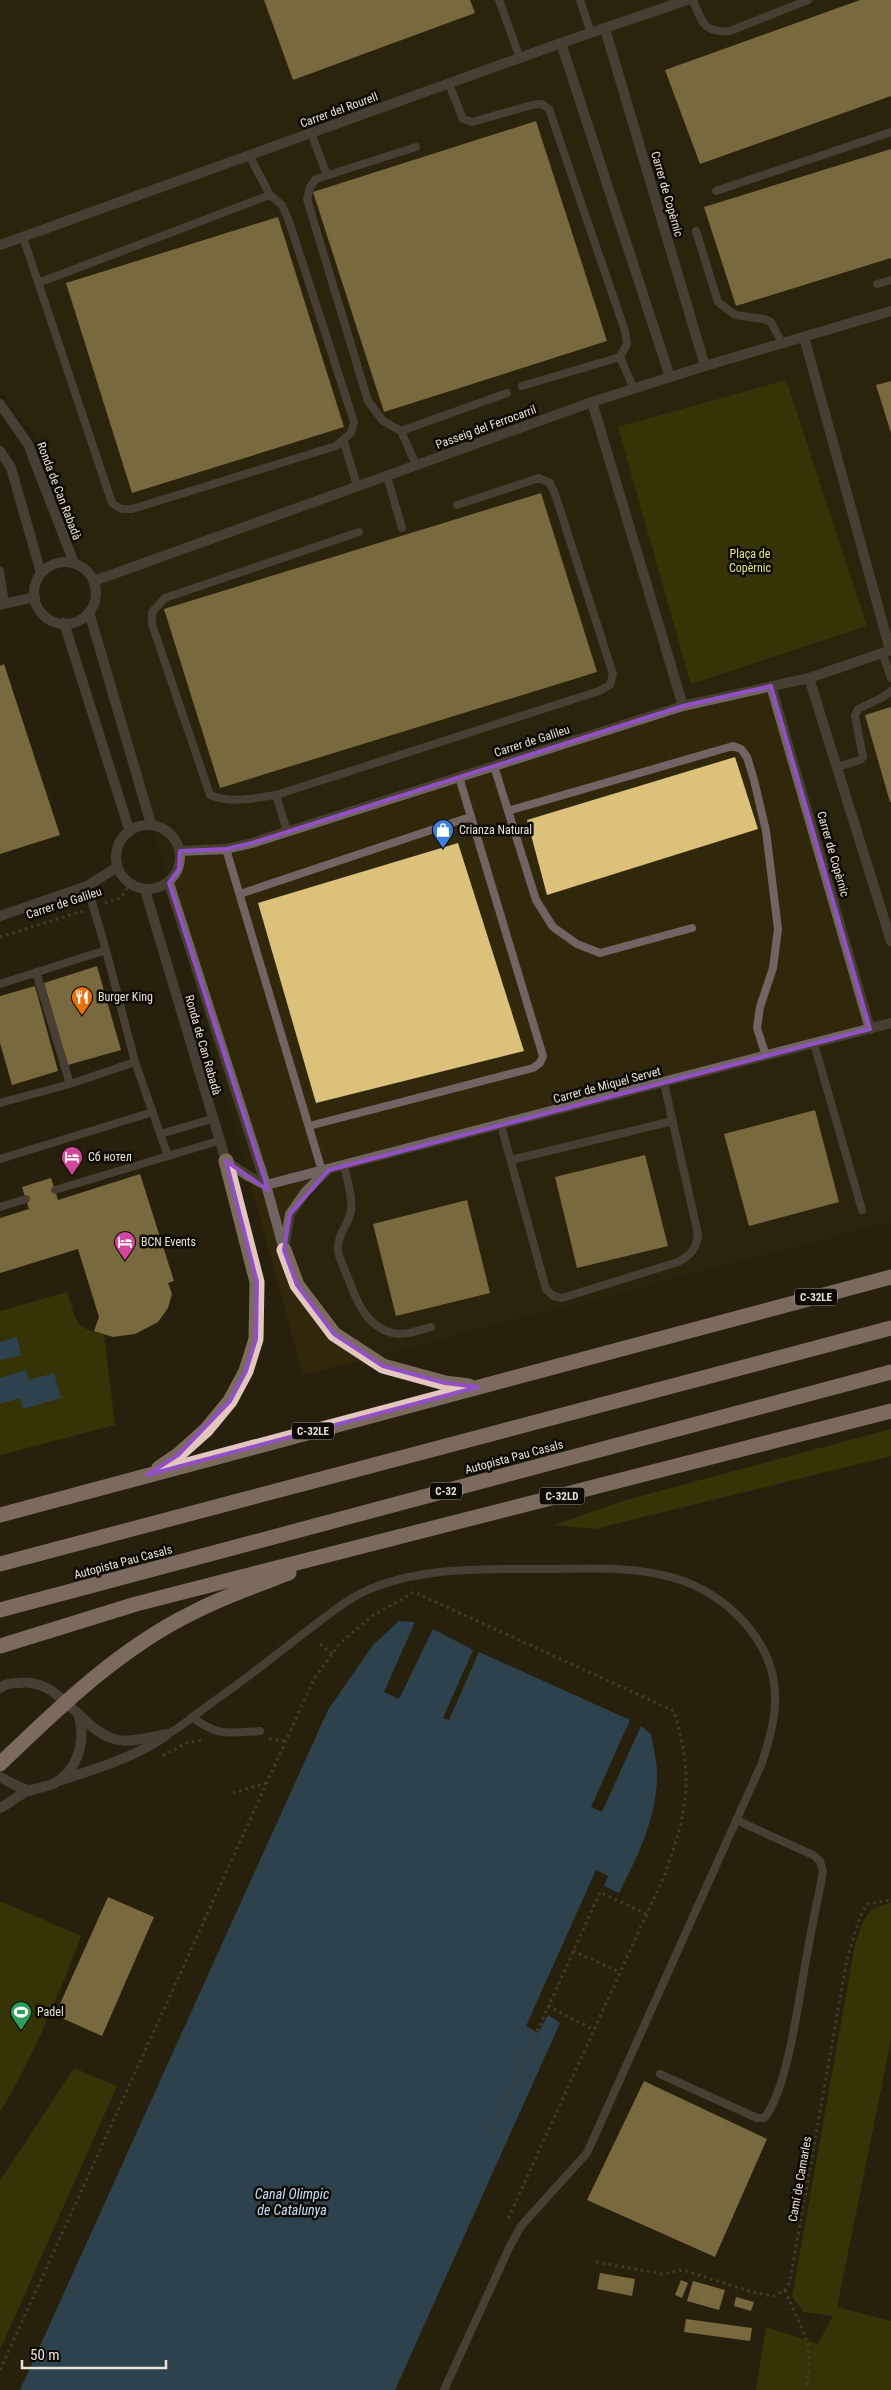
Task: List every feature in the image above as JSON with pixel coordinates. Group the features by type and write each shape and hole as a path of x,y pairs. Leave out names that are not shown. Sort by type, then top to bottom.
{"highway":[{"path":"147,1475 178,1455 206,1430 230,1400 246,1371 256,1339 257,1282 226,1161"},
{"path":"284,1250 297,1286 334,1334 383,1366 445,1383 478,1387"},
{"name":"C-32LE","path":"0,1515 891,1277"},
{"path":"0,1564 891,1328"},
{"name":"Autopista Pau Casals","path":"0,1610 891,1372"},
{"name":"C-32LD","path":"0,1646 136,1604 891,1411"},
{"path":"0,1764 66,1702 127,1652 193,1612 244,1590 354,1549"}],"street":[{"name":"Carrer del Rourell","path":"0,245 561,43 605,29 670,3 687,0"},
{"name":"Carrer de Copèrnic","path":"605,29 705,366"},
{"path":"561,43 670,377"},
{"name":"Passeig del Ferrocarril","path":"94,581 592,402 705,366 891,311"},
{"path":"804,337 888,651"},
{"path":"592,402 683,706"},
{"name":"Ronda de Can Rabadà","path":"0,404 28,444 74,563 88,572 94,581"},
{"path":"0,451 12,468 41,574"},
{"path":"74,563 59,562 41,574 36,583 35,597 42,613 49,619 64,623 77,622 89,612 96,600 94,581"},
{"path":"3,604 35,597"},
{"path":"89,612 151,824"},
{"path":"64,623 129,830"},
{"name":"Carrer de Galileu","path":"180,851 226,849 683,706 810,678 888,651"},
{"path":"810,678 891,941"},
{"name":"Carrer de Copèrnic","path":"771,686 870,1029"},
{"path":"151,824 168,831 180,851 179,869 169,883 145,890 129,885 116,868 117,844 129,830 151,824"},
{"name":"Carrer de Galileu","path":"0,916 87,886 116,868"},
{"name":"Ronda de Can Rabadà","path":"169,883 266,1185 284,1250"},
{"name":"Ronda de Can Rabadà","path":"145,890 218,1141 226,1161"},
{"name":"Carrer de Miquel Servet","path":"266,1185 326,1171 891,1023"},
{"path":"226,1161 248,1176 266,1185"},
{"name":"Carrer de Miquel Servet","path":"284,1250 290,1214 306,1191 326,1171"},
{"path":"1,1686 25,1682 38,1685 53,1692 92,1728 112,1739 122,1741 168,1734"},
{"path":"54,1783 65,1775 78,1756 81,1735 79,1717"},
{"path":"0,1808 30,1791 148,1748 168,1734"},
{"path":"0,1776 30,1791"}],"lane":[{"path":"499,0 520,58"},
{"path":"580,0 591,34"},
{"path":"693,0 701,20 707,28 717,32 730,31 808,0"},
{"path":"449,84 463,119 472,122 532,105 542,104 549,109 624,331 627,344 620,357 522,386"},
{"path":"716,191 891,132"},
{"path":"311,133 327,176"},
{"path":"416,147 316,179 310,187 307,199 368,401 383,421 401,431 416,465"},
{"path":"23,237 112,503 121,509 141,506 336,446 344,442 351,433 354,422 289,221 282,205 270,195 250,155"},
{"path":"38,283 270,195"},
{"path":"696,231 718,302 735,315 764,319 771,322 782,343"},
{"path":"877,284 891,280"},
{"path":"620,357 634,389"},
{"path":"401,431 507,393"},
{"path":"344,442 357,486"},
{"path":"387,476 402,528"},
{"path":"359,532 165,598 152,612 152,624 210,795 221,799 234,800 276,795 599,691 610,684 613,674 550,483 539,478 457,506"},
{"path":"0,571 3,604"},
{"path":"888,651 891,678"},
{"path":"837,767 860,760 863,757 855,716 858,708 883,697 891,690"},
{"path":"508,811 733,746 741,749 747,756 766,831 778,929 773,968 760,1007 757,1028 766,1056"},
{"path":"494,766 536,900 553,927 577,944 600,953 692,928"},
{"path":"309,1126 533,1068 540,1063 543,1056 459,777"},
{"path":"276,795 287,831"},
{"path":"240,894 470,817"},
{"path":"226,849 309,1126 326,1171"},
{"path":"87,886 135,1062 168,1156"},
{"path":"0,984 106,950"},
{"path":"36,972 70,1084"},
{"path":"814,1044 862,1210"},
{"path":"0,1103 70,1084 135,1062"},
{"path":"501,1125 546,1289 553,1296 562,1298 678,1262 689,1256 698,1245 698,1234 664,1082"},
{"path":"0,1159 153,1112"},
{"path":"160,1134 212,1120"},
{"path":"511,1160 673,1121"},
{"path":"54,1190 218,1141"},
{"path":"344,1166 352,1202 350,1214 338,1239 338,1253 357,1302 366,1316 392,1333 403,1334 431,1327"},
{"path":"0,1207 26,1199"},
{"path":"168,1734 346,1602 374,1587 402,1578 474,1569 616,1569 647,1572 674,1578 704,1589 730,1607 748,1624 772,1672 775,1701 771,1732 762,1763 587,2153 521,2226 509,2248 444,2390"},
{"path":"192,1718 207,1729 224,1733 260,1731"},
{"path":"660,2074 757,2118 764,2118 769,2113 780,2082 801,1996 823,1872 820,1861 814,1855 736,1820"}],"path":[{"name":"Carrer de Galileu","path":"0,937 121,898 129,885"},
{"path":"0,2370 314,1679 339,1644 372,1616 414,1592 674,1710 683,1739 688,1789 680,1832 646,1914 504,2228"},
{"path":"320,1644 332,1654"},
{"path":"233,1793 266,1783"},
{"path":"492,2132 600,1892 646,1914"},
{"name":"Camí de Camarles","path":"785,2290 790,2281 848,1959 860,1917 867,1904 891,1900"},
{"path":"573,1951 620,1972"},
{"path":"548,2006 594,2030"},
{"path":"596,2262 663,2274 683,2270 752,2292 774,2296 785,2290 809,2345 808,2376 805,2390"}],"highlighted area":[{"path":"771,686 870,1029 329,1170 290,1214 284,1250 297,1285 334,1334 383,1366 445,1383 478,1387 147,1475 178,1455 230,1401 246,1371 256,1339 257,1282 226,1161 268,1190 169,883 179,869 180,851 226,849 252,843 683,706"}],"shaded area":[{"path":"0,0 891,0 891,1222 303,1375 54,462 0,389"}],"green space":[{"name":"Plaça de Copèrnic","path":"786,380 867,626 691,684 618,427"},
{"path":"67,1292 77,1321 86,1329 104,1334 115,1425 0,1455 0,1311"},
{"path":"891,1429 891,1456 595,1529 554,1525 626,1500"},
{"name":"Padel","path":"0,1901 81,1936 35,2048 0,2112"},
{"path":"891,1903 891,2040 837,2307 891,2321 891,2390 756,2390 766,2327 818,2344 833,2316 804,2312 792,2297 855,1945 863,1923 870,1912 882,1905"},
{"path":"74,2068 117,2086 0,2350 0,2181"}],"water":[{"path":"17,1337 21,1355 0,1360 0,1342"},
{"path":"26,1370 29,1380 54,1373 61,1398 23,1409 20,1398 0,1404 0,1378"},
{"name":"Canal Olimpic de Catalunya","path":"399,1621 415,1622 384,1692 399,1699 433,1629 473,1650 443,1718 449,1720 479,1652 630,1720 591,1807 602,1812 641,1726 651,1734 657,1772 654,1804 646,1835 619,1893 604,1886 608,1876 596,1870 526,2026 538,2033 548,2015 560,2023 395,2390 20,2390 328,1710 373,1645"}],"building":[{"path":"264,0 470,0 475,13 293,80"},
{"path":"860,0 891,0 891,96 700,164 665,70"},
{"path":"536,121 607,341 384,412 313,192"},
{"path":"891,149 891,258 736,306 704,207"},
{"path":"278,217 344,427 132,493 66,283"},
{"path":"891,381 891,433 876,385"},
{"path":"541,493 597,672 220,788 164,609"},
{"path":"4,664 60,835 0,854 0,666"},
{"path":"891,707 891,802 890,802 865,715"},
{"path":"735,757 758,829 547,895 527,820"},
{"path":"458,843 524,1051 316,1103 258,903"},
{"name":"Burger King","path":"97,966 121,1050 68,1065 44,983"},
{"path":"35,986 58,1071 12,1085 0,1043 0,996"},
{"path":"815,1110 839,1202 749,1226 724,1134"},
{"path":"645,1155 668,1246 577,1268 555,1177"},
{"name":"BCN Events","path":"140,1174 174,1281 168,1283 172,1294 168,1308 158,1322 135,1334 113,1337 94,1331 99,1317 78,1249 0,1273 0,1218 29,1209 22,1187 51,1178 58,1200"},
{"path":"467,1200 490,1293 396,1316 373,1224"},
{"path":"108,1897 154,1917 102,2036 55,2015"},
{"path":"644,2081 767,2139 715,2257 587,2200"},
{"path":"600,2273 635,2279 632,2296 597,2289"},
{"path":"681,2280 688,2283 682,2298 675,2295"},
{"path":"693,2281 725,2290 719,2310 687,2301"},
{"path":"736,2297 754,2302 751,2311 734,2306"},
{"path":"686,2319 752,2328 750,2341 684,2332"}],"place":[{"name":"Crianza Natural","path":"443,849"},
{"name":"Burger King","path":"82,1016"},
{"name":"Сб нотел","path":"72,1176"},
{"name":"BCN Events","path":"125,1261"},
{"name":"Padel","path":"21,2031"}]}
